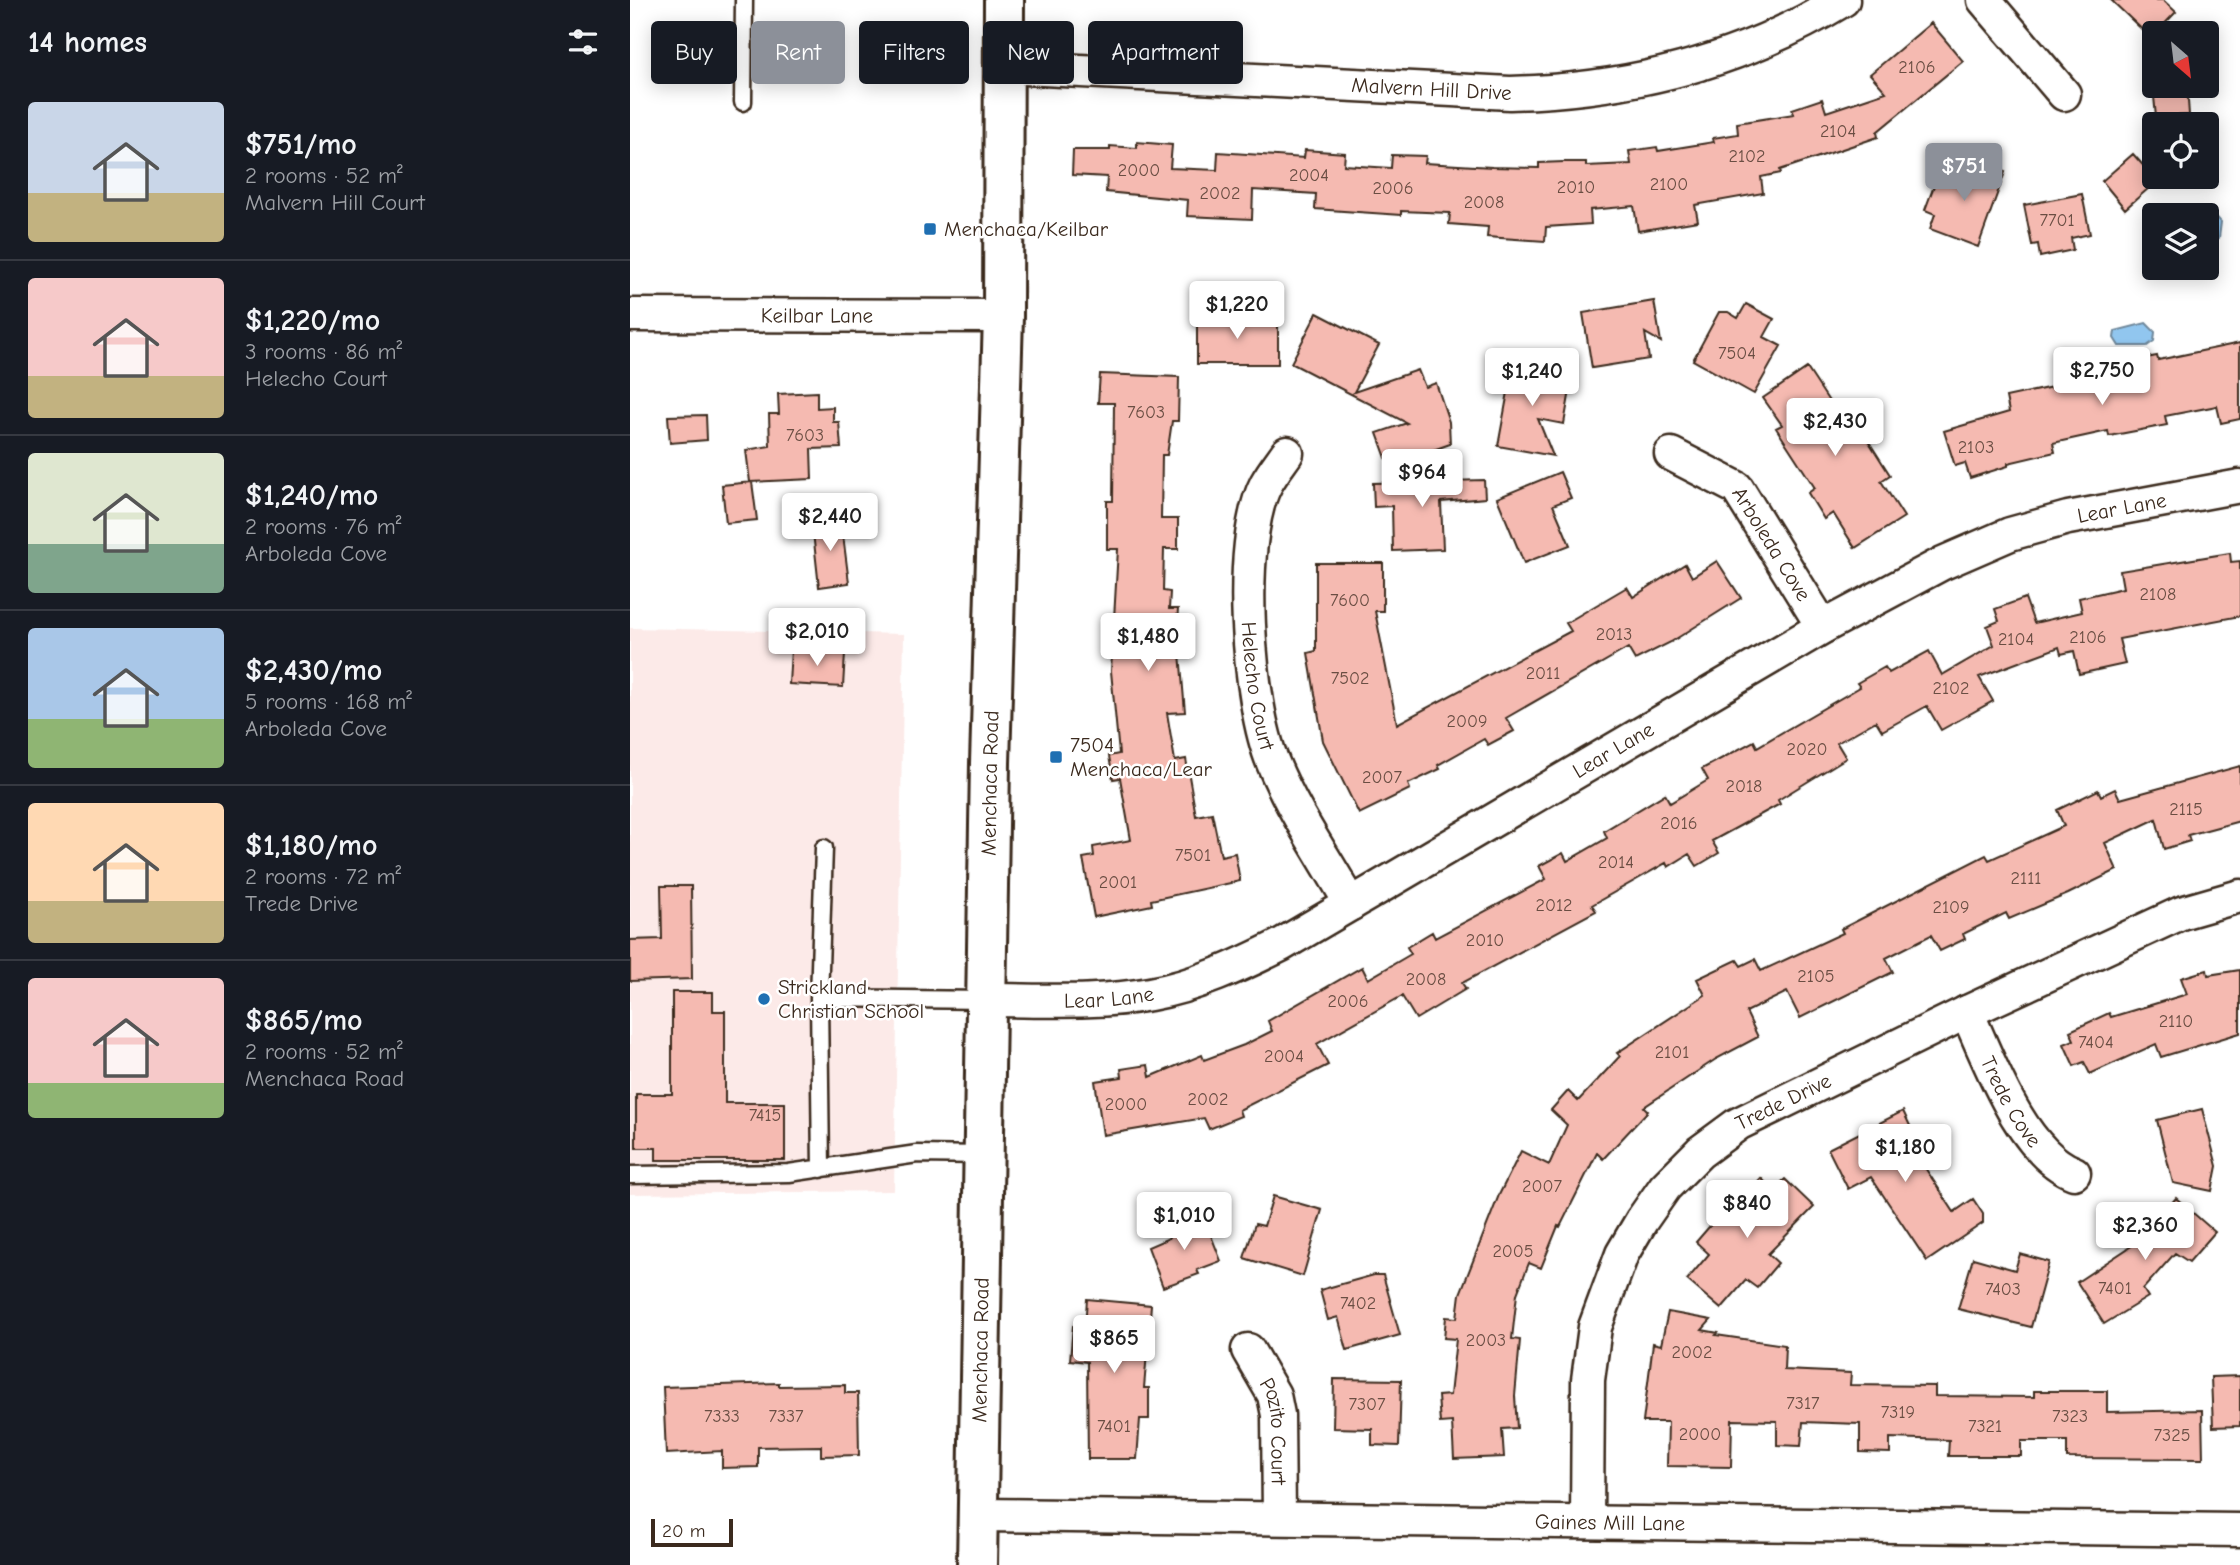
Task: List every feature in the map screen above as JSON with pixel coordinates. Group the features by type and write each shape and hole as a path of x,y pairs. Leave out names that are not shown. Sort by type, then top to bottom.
{"main road":[{"name":"Menchaca Road","path":"1004,0 1004,21"},
{"name":"Menchaca Road","path":"977,1565 990,763 1003,316 1003,84"}],"street":[{"name":"Malvern Hill Drive","path":"1074,70 1510,93 1550,92 1638,81 1715,60 1771,38 1843,0"},
{"path":"1984,0 2064,94"},
{"name":"Keilbar Lane","path":"630,315 1003,316"},
{"name":"Helecho Court","path":"1287,453 1265,485 1252,542 1251,669 1254,700 1272,762 1351,904"},
{"name":"Arboleda Cove","path":"1671,454 1738,488 1823,627"},
{"name":"Lear Lane","path":"988,1000 1108,1000 1185,986 1246,963 1823,627 1943,564 2010,534 2068,518 2240,486"},
{"name":"Trede Drive","path":"1587,1522 1588,1380 1595,1328 1622,1254 1665,1187 1700,1152 1738,1124 1967,1012 2182,913 2240,896"},
{"name":"Trede Cove","path":"1967,1012 2027,1135 2058,1167 2074,1173"},
{"name":"Pozito Court","path":"1248,1350 1274,1395 1278,1415 1279,1517"},
{"name":"Gaines Mill Lane","path":"978,1515 2240,1530"}],"lane":[{"path":"743,102 744,0"},
{"path":"821,1169 820,998 824,848"},
{"path":"820,998 988,1000"},
{"path":"630,1175 789,1173 917,1154 985,1155"}],"shaded area":[{"name":"Strickland Christian School","path":"630,628 904,634 894,1191 630,1194"}],"water":[{"path":"2146,323 2155,332 2154,341 2147,346 2119,346 2114,338 2115,331"}],"building":[{"path":"2111,0 2163,0 2176,12 2167,21 2142,21 2142,29"},
{"path":"1931,23 1963,61 1877,132 1878,137 1780,170 1781,173 1761,177 1763,193 1695,205 1698,221 1638,231 1634,206 1590,210 1591,224 1546,227 1545,241 1487,237 1488,227 1449,224 1450,213 1401,211 1401,215 1315,209 1316,194 1253,190 1252,219 1187,216 1188,200 1106,192 1107,177 1072,175 1073,150 1110,150 1110,146 1137,148 1137,142 1172,145 1170,168 1217,170 1218,152 1304,158 1305,150 1345,153 1344,165 1391,168 1392,155 1426,156 1425,163 1492,167 1539,168 1539,163 1564,162 1586,162 1586,166 1631,164 1629,151 1657,147 1658,151 1714,142 1713,138 1738,134 1737,123 1794,114 1792,109 1822,99 1826,112 1886,92 1870,74"},
{"path":"2154,98 2188,98 2189,112 2156,112"},
{"path":"2133,154 2142,164 2142,189 2148,189 2125,209 2102,181"},
{"path":"1981,163 2005,172 1978,247 1930,229 1935,214 1925,210 1941,167 1975,180"},
{"path":"2082,194 2090,234 2071,238 2073,250 2040,257 2038,244 2032,245 2024,205"},
{"path":"1654,301 1661,342 1645,333 1649,359 1592,368 1583,313"},
{"path":"1746,304 1774,319 1764,337 1781,346 1754,394 1693,360 1719,312 1728,312 1738,318"},
{"path":"1317,313 1379,345 1354,392 1418,370 1425,387 1436,383 1449,422 1450,444 1389,466 1377,433 1407,423 1291,363"},
{"path":"1197,318 1278,319 1278,364 1197,364"},
{"path":"2240,343 2240,419 2221,423 2217,406 2165,416 2167,425 2109,436 2108,431 2053,443 2055,452 2008,463 2008,466 1970,478 1965,463 1955,466 1944,431 2009,412 2006,397 2094,378 2093,368 2157,356 2158,360"},
{"path":"1505,366 1572,379 1564,424 1538,419 1553,456 1498,446 1508,392 1501,390"},
{"path":"1807,368 1838,415 1853,406 1869,430 1864,434 1890,475 1881,481 1904,517 1855,548 1833,513 1824,519 1808,493 1815,488 1776,428 1782,425 1763,398"},
{"path":"1100,374 1179,377 1178,421 1172,421 1167,455 1162,455 1161,519 1178,519 1178,549 1164,549 1163,591 1170,592 1169,609 1178,609 1175,653 1180,653 1185,712 1167,713 1175,761 1186,759 1196,816 1212,813 1221,856 1235,853 1240,881 1151,900 1152,905 1094,917 1083,858 1094,856 1093,847 1131,840 1120,778 1113,779 1109,756 1119,754 1111,671 1118,549 1107,549 1107,501 1113,501 1114,403 1098,403"},
{"path":"817,392 817,408 833,407 833,422 839,422 841,448 811,449 812,479 750,482 746,450 770,446 769,414 779,414 778,394"},
{"path":"706,415 707,440 670,443 668,416"},
{"path":"1560,472 1571,498 1553,505 1570,545 1524,563 1497,498"},
{"path":"1484,480 1485,498 1441,502 1443,549 1393,551 1392,506 1374,507 1373,483"},
{"path":"752,482 757,520 726,523 722,485"},
{"path":"841,519 849,583 819,587 812,523"},
{"path":"2230,553 2231,562 2240,561 2240,616 2119,639 2125,664 2079,674 2074,651 2061,654 2059,647 1979,677 1993,701 1941,730 1927,706 1882,731 1876,721 1837,743 1846,758 1778,800 1780,804 1712,841 1719,853 1697,866 1689,854 1668,867 1666,863 1592,905 1596,911 1462,983 1466,989 1416,1019 1402,996 1317,1044 1328,1065 1239,1110 1241,1116 1209,1129 1204,1118 1103,1135 1095,1081 1122,1077 1121,1069 1148,1065 1150,1077 1202,1055 1204,1060 1244,1045 1272,1031 1268,1021 1362,967 1368,979 1411,954 1407,947 1432,932 1435,938 1546,879 1539,866 1563,853 1567,861 1607,838 1604,831 1665,794 1670,803 1708,780 1702,769 1754,741 1757,747 1860,687 1857,683 1885,667 1889,673 1929,651 1942,675 1994,645 1987,626 1999,621 1995,609 2025,598 2034,623 2082,612 2079,598 2123,588 2120,571"},
{"path":"1717,561 1741,598 1671,642 1635,660 1628,648 1506,718 1514,731 1488,745 1484,739 1438,765 1440,769 1408,784 1410,789 1359,814 1323,741 1308,653 1316,651 1316,563 1383,563 1383,611 1375,611 1397,724 1571,631 1566,623 1627,587 1633,597 1685,564 1692,577"},
{"path":"791,649 845,653 843,687 789,684"},
{"path":"2240,766 2240,821 2188,835 2190,841 2164,849 2156,819 2105,843 2117,870 2068,894 2009,919 2006,913 1963,934 1965,939 1940,951 1931,935 1886,958 1893,972 1800,1018 1787,992 1746,1012 1758,1037 1716,1059 1644,1107 1648,1111 1603,1159 1597,1153 1560,1227 1558,1226 1541,1268 1529,1263 1517,1294 1512,1339 1520,1340 1515,1396 1517,1428 1502,1429 1504,1457 1454,1459 1452,1422 1440,1423 1438,1396 1450,1395 1456,1339 1444,1338 1446,1317 1457,1318 1460,1294 1499,1195 1521,1151 1549,1165 1567,1125 1551,1110 1568,1091 1578,1101 1620,1056 1617,1053 1705,995 1697,979 1737,960 1741,966 1755,959 1761,971 1843,933 1841,929 1986,855 1989,860 2064,826 2057,810 2098,790 2101,796 2115,789 2120,799"},
{"path":"661,886 691,886 692,979 630,981 630,940 662,939"},
{"path":"2207,970 2208,975 2240,970 2240,1033 2161,1057 2156,1044 2090,1074 2084,1062 2074,1066 2064,1044 2074,1040 2070,1031 2109,1013 2111,1017 2187,994 2181,978"},
{"path":"672,992 713,992 713,1011 725,1011 725,1103 785,1103 785,1160 656,1160 656,1148 636,1148 636,1094 672,1094"},
{"path":"2202,1109 2217,1166 2212,1191 2173,1183 2157,1120"},
{"path":"1903,1111 1922,1151 1916,1154 1954,1212 1973,1199 1983,1214 1983,1223 1927,1261 1871,1177 1848,1189 1828,1149"},
{"path":"1761,1178 1773,1190 1785,1179 1814,1207 1768,1254 1778,1263 1757,1288 1746,1280 1721,1309 1687,1280 1709,1254 1696,1242 1721,1213 1725,1217"},
{"path":"1273,1196 1322,1210 1303,1276 1244,1258 1255,1224 1264,1226"},
{"path":"2176,1198 2215,1232 2189,1262 2175,1253 2143,1289 2148,1297 2104,1324 2077,1282 2139,1241"},
{"path":"1203,1215 1221,1261 1197,1270 1199,1274 1163,1287 1148,1247 1169,1238 1166,1230"},
{"path":"2020,1254 2049,1262 2031,1327 1958,1309 1973,1258 2015,1270"},
{"path":"1383,1275 1400,1335 1347,1350 1338,1317 1328,1320 1320,1290"},
{"path":"1087,1299 1151,1305 1144,1388 1149,1388 1149,1419 1140,1419 1137,1459 1088,1459 1087,1362 1070,1360 1073,1326 1085,1327"},
{"path":"1668,1312 1711,1320 1702,1330 1718,1333 1716,1335 1785,1345 1784,1370 1851,1373 1850,1385 1935,1386 1935,1396 2034,1397 2034,1391 2107,1391 2107,1412 2202,1410 2203,1459 2067,1458 2067,1441 2021,1441 2021,1456 1948,1456 1949,1440 1890,1438 1890,1453 1860,1452 1860,1424 1803,1422 1801,1446 1777,1445 1777,1421 1732,1420 1731,1467 1667,1466 1668,1422 1643,1422 1653,1343 1661,1345"},
{"path":"2240,1376 2240,1426 2213,1427 2211,1377"},
{"path":"1334,1379 1401,1380 1399,1446 1372,1445 1372,1429 1333,1428"},
{"path":"779,1383 779,1386 845,1385 845,1393 858,1393 859,1455 821,1456 821,1446 758,1447 758,1467 722,1468 722,1451 666,1454 663,1387"}],"place":[{"name":"Menchaca/Keilbar","path":"930,229"},
{"name":"7504 Menchaca/Lear","path":"1056,757"},
{"name":"Strickland Christian School","path":"764,999"}]}
